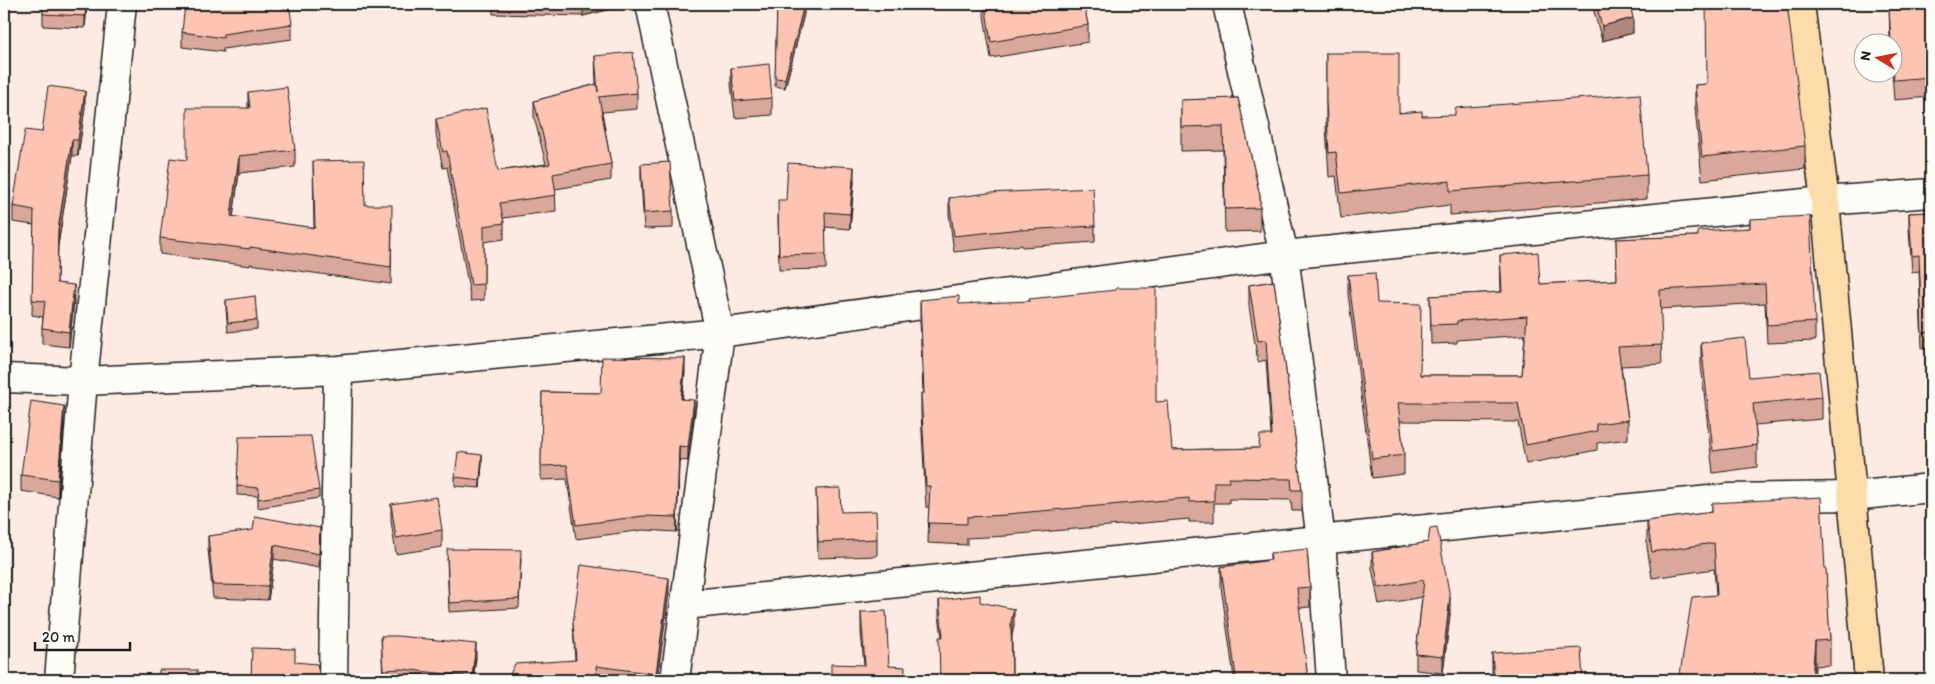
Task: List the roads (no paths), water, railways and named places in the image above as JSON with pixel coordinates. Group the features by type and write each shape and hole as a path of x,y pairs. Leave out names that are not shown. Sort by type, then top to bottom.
{"main road":[{"path":"1800,4 1825,201 1869,680"}],"street":[{"path":"59,680 83,381 122,4"},
{"path":"650,4 720,333 675,680"},
{"path":"1227,4 1284,255 1321,540 1331,680"},
{"path":"4,378 83,381 338,370 720,333 1284,255 1825,201 1931,193"},
{"path":"333,680 338,370"},
{"path":"685,605 1729,498 1852,496 1931,488"}]}
